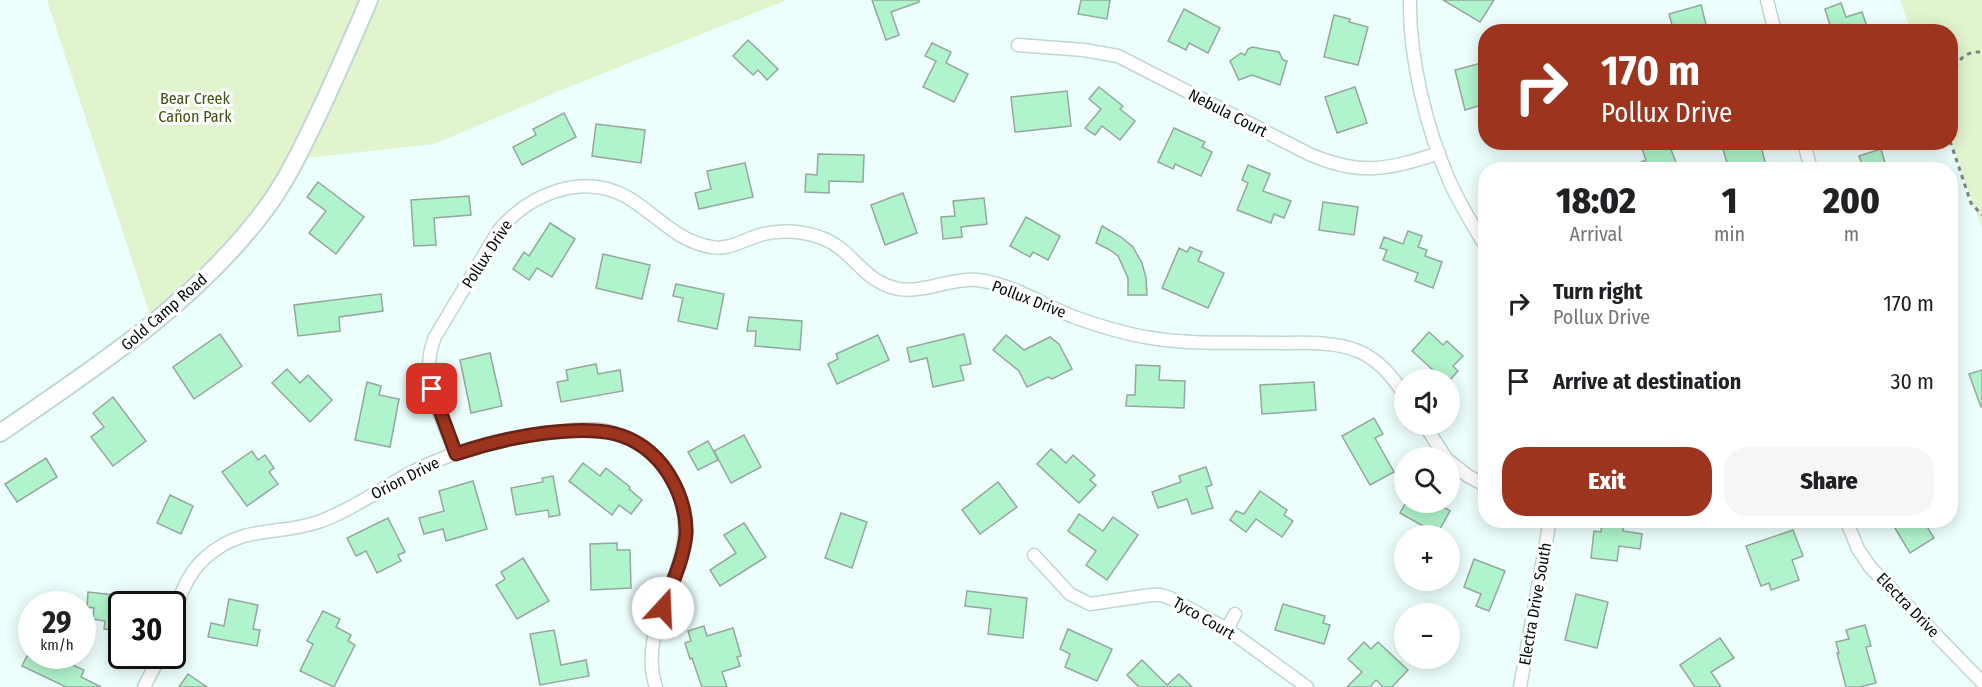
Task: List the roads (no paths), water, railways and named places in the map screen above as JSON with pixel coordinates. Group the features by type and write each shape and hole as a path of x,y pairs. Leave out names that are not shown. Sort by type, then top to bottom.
{"street":[{"name":"Gold Camp Road","path":"0,433 110,358 149,328 234,248 261,215 297,159 339,71 369,0"},
{"path":"1410,0 1419,81 1438,153 1463,207 1478,233"},
{"path":"1767,0 1773,24"},
{"name":"Nebula Court","path":"1018,45 1084,50 1118,56 1308,154 1338,165 1374,170 1400,165 1438,153"},
{"name":"Pollux Drive","path":"456,454 428,377 430,350 435,337 500,230 512,216 526,204 552,192 589,186 616,192 626,197 688,240 708,246 725,247 755,237 784,232 812,234 836,245 878,283 891,287 903,290 975,280 1006,286 1075,317 1148,337 1186,342 1313,343 1344,347 1358,351 1383,367 1394,381"},
{"name":"Orion Drive","path":"183,591 192,571 204,558 233,539 250,533 302,527 320,522 407,475 456,454 517,437 585,429 603,430 637,443 662,464 680,497 685,516 686,533 683,553 654,636 652,653 656,687"},
{"path":"1460,469 1478,481"},
{"name":"Electra Drive South","path":"1520,687 1549,528"},
{"name":"Electra Drive","path":"1849,528 1858,549 1870,567 1982,682"},
{"name":"Tyco Court","path":"1034,555 1070,594 1090,604 1161,595 1227,629 1307,687"},
{"path":"1227,629 1235,614"},
{"path":"144,687 153,669"}],"park label":[{"name":"Bear Creek Cañon Park","path":"195,107"}]}
